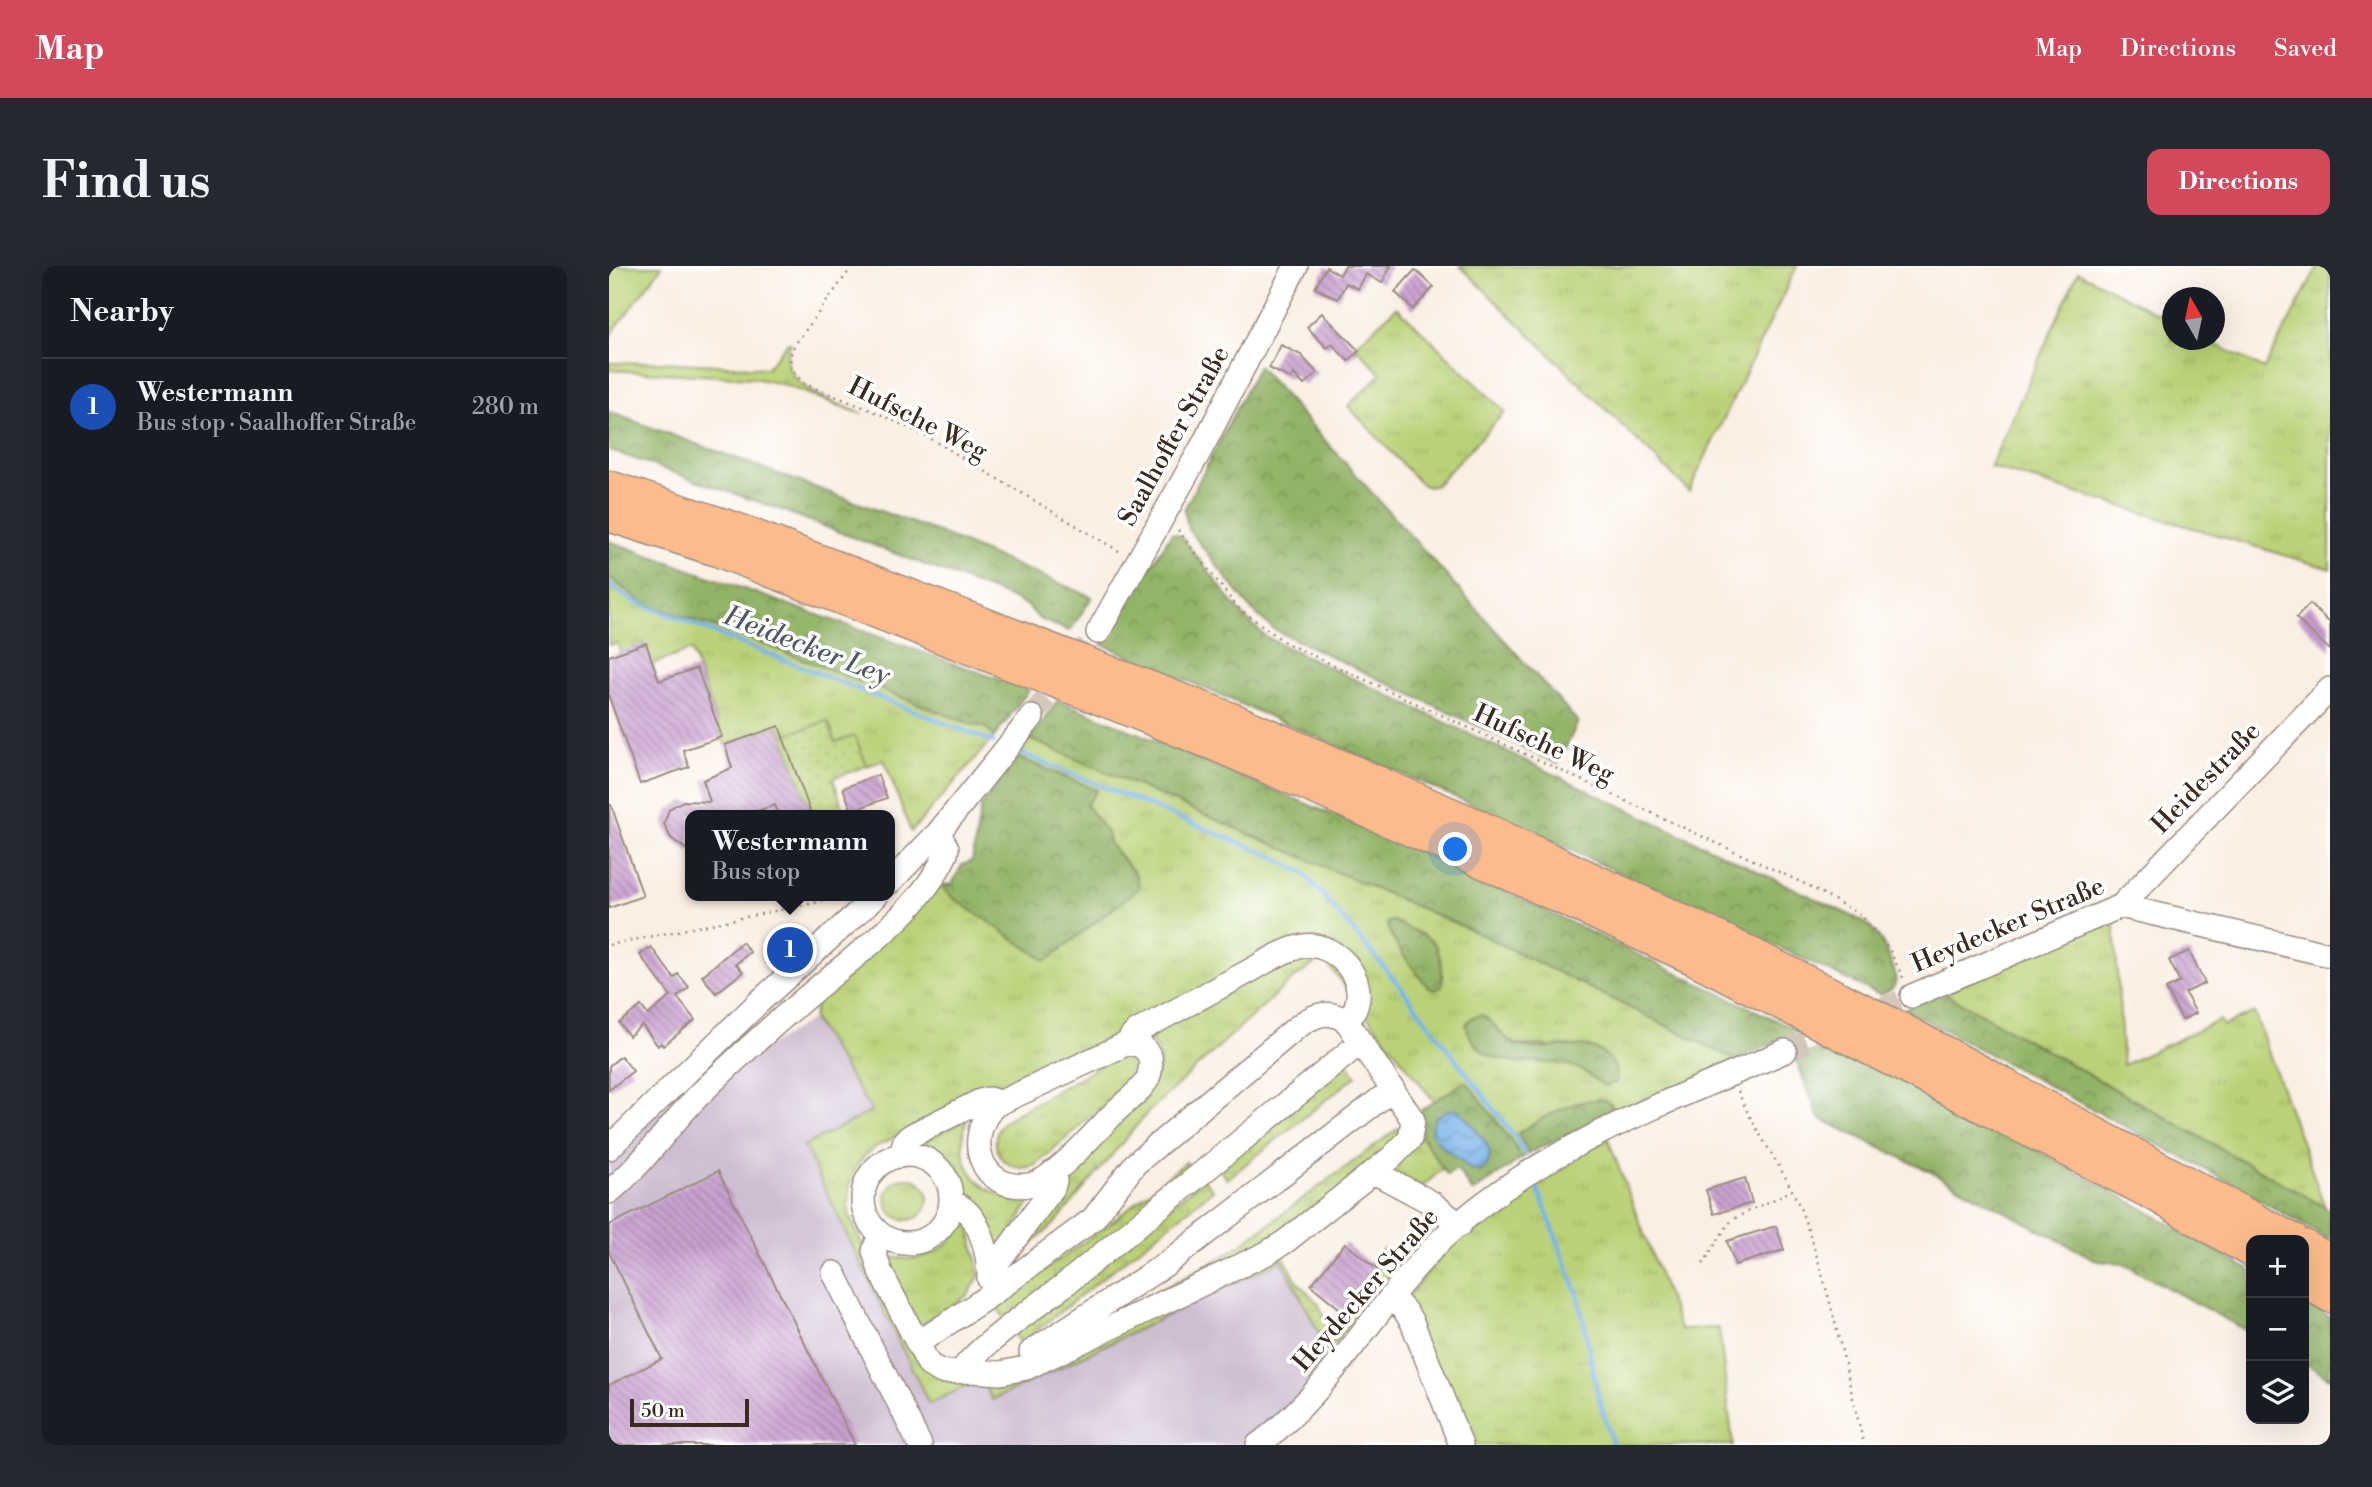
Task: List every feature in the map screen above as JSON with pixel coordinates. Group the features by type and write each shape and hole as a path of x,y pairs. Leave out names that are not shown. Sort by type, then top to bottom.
{"highway":[{"path":"609,487 736,529 1234,720 1476,825 1721,939 1899,1028 2284,1235"},
{"path":"609,515 717,550 1117,705 1457,850 1708,965 2157,1196 2246,1248"},
{"path":"2309,1249 2330,1261"},
{"path":"2309,1284 2330,1296"}],"street":[{"name":"Saalhoffer Straße","path":"1098,632 1165,514 1296,266"},
{"name":"Heidestraße","path":"2121,906 2330,689"},
{"path":"895,877 938,833 1032,717"},
{"path":"609,1192 643,1162 671,1124 703,1091 894,923 926,890 946,854 947,848 938,833"},
{"path":"609,1148 759,1002 870,901"},
{"name":"Heydecker Straße","path":"1912,996 2121,906 2330,956"},
{"path":"1128,1043 1136,1032 1284,953 1312,945 1329,950 1337,956 1354,977 1358,1003 1347,1022"},
{"path":"880,1234 875,1244 876,1262 894,1301 929,1364 942,1372 1000,1373 1026,1367 1267,1253 1374,1172 1405,1144 1412,1133 1411,1114 1347,1022 1338,1015 1328,1013 1307,1020 1135,1164 1093,1219 989,1296 918,1343"},
{"path":"962,1371 968,1362 1361,1042"},
{"path":"1128,1043 1142,1046 1150,1056 1148,1077 1053,1172 1037,1183 1017,1185 1000,1180 987,1168 979,1152 978,1135 983,1118 1000,1102 1128,1043"},
{"name":"Heydecker Straße","path":"1258,1445 1284,1425 1330,1376 1424,1258 1498,1193 1547,1161 1605,1131 1786,1051"},
{"path":"1026,1367 1025,1360 1029,1354 1166,1264 1393,1089"},
{"path":"901,1156 905,1140 912,1135 980,1101 989,1099 1000,1102"},
{"path":"901,1156 915,1156 935,1165 948,1182 951,1203 944,1223 929,1238 919,1242 899,1242 880,1234 867,1218 864,1208 865,1188 876,1169 884,1162 901,1156"},
{"path":"989,1266 998,1262 1049,1195 1055,1181 1053,1172"},
{"path":"1374,1172 1432,1203 1460,1225"},
{"path":"951,1203 959,1205 969,1214 982,1238 989,1266 989,1296"},
{"path":"834,1273 920,1445"},
{"path":"1392,1297 1412,1322 1461,1445"}],"path":[{"name":"Hufsche Weg","path":"852,267 793,346 791,368 804,384 873,411 926,436 1136,562"},
{"name":"Hufsche Weg","path":"1165,514 1237,607 1286,643 1807,885 1861,915 1889,949 1912,996"},
{"path":"609,945 821,901"},
{"path":"1732,1074 1747,1113 1801,1211 1826,1285 1864,1445"},
{"path":"1703,1264 1728,1224 1791,1191"}],"shaded area":[{"path":"813,1019 872,1111 805,1147 929,1404 981,1379 992,1400 1283,1260 1328,1351 1349,1366 1294,1429 1274,1445 609,1445 609,1148 621,1136"}],"green space":[{"path":"609,266 662,266 609,337"},
{"path":"1460,266 1797,266 1689,491"},
{"path":"2318,266 2330,266 2330,569 1990,467 2078,272 2162,316 2162,350 2225,349 2264,369"},
{"path":"1397,307 1505,412 1436,485 1428,487 1421,484 1348,406 1381,374 1355,346"},
{"path":"788,342 791,343 787,358 790,370 797,380 822,397 862,414 782,384 753,378 609,370 609,363 664,362 767,368"},
{"path":"1258,366 1578,722 1558,764 1273,629 1251,609 1189,530 1184,510"},
{"path":"609,412 932,530 1092,597 1070,631 1039,619 1028,606 1007,596 776,508 609,450"},
{"path":"1172,533 1181,536 1244,617 1266,637 1858,919 1871,928 1885,948 1895,974 1894,986 1880,995 1494,814 1102,644"},
{"path":"609,541 1029,690 994,737 987,728 756,641 643,603 609,577"},
{"path":"609,577 643,603 756,641 987,728 994,737 911,832 884,760 867,766 855,737 835,742 827,721 783,736 779,726 725,745 691,650 653,664 620,652 617,643 609,645"},
{"path":"1058,700 1447,864 1799,1031 1736,1060 1480,934 1030,739"},
{"path":"828,721 835,742 855,736 867,766 833,778 843,810 810,810 783,736"},
{"path":"1030,739 1480,934 1736,1060 1615,1113 1611,1104 1578,1102 1518,1133 1529,1153 1522,1158 1466,1082 1434,1101 1365,1013 1327,943 978,1096 877,1146 857,1165 850,1183 848,1211 868,1260 919,1360 978,1377 1282,1254 1299,1284 1318,1303 1325,1318 1337,1325 1379,1272 1369,1264 1383,1249 1391,1254 1429,1213 1441,1219 1399,1263 1328,1351 1282,1260 992,1400 981,1379 929,1404 804,1146 872,1111 813,1019 816,1004 824,992 940,885 1136,875 1109,843 1107,833 1085,804 1096,790 1017,757","holes":["1392,921 1422,936 1433,946 1443,978 1429,988 1398,947 1387,926","1466,1024 1496,1026 1502,1035 1514,1043 1554,1049 1599,1082 1570,1065 1509,1060 1495,1056 1482,1050 1472,1039"]},
{"path":"1017,757 1097,790 1086,805 1107,833 1109,843 1136,875 1139,888 1046,961 952,897 940,885 952,884 962,865 972,861 981,807"},
{"path":"2114,917 2123,1065 2220,1020 2223,1026 2254,1012 2325,1207 1940,991"},
{"path":"1392,921 1433,942 1441,963 1442,986 1436,990 1429,988 1411,965 1392,938 1387,922"},
{"path":"1302,951 1322,954 1338,963 1349,979 1354,998 1323,958 1289,982 1147,1113 1056,1222 995,1276 995,1271 1056,1193 1157,1074 1160,1062 1157,1051 1140,1035 1280,960"},
{"path":"1940,991 2330,1210 2330,1240 2225,1180 1905,1009"},
{"path":"1482,1015 1514,1044 1539,1048 1579,1046 1603,1053 1615,1067 1616,1083 1605,1086 1572,1066 1493,1057 1481,1050 1472,1040 1466,1024 1473,1017"},
{"path":"1829,1046 2043,1153 2246,1268 2246,1330 2122,1263 2098,1261 1931,1172 1819,1118 1795,1057"},
{"path":"1134,1051 1142,1064 1137,1075 1037,1164 1016,1167 1001,1157 996,1140 1004,1121 1124,1052"},
{"path":"1347,1063 1356,1076 1227,1179 1218,1167"},
{"path":"1466,1081 1522,1158 1473,1192 1457,1169 1447,1175 1421,1136 1421,1110"},
{"path":"1597,1099 1608,1103 1615,1113 1529,1153 1518,1134 1556,1112"},
{"path":"967,1120 963,1138 964,1153 975,1178 986,1188 999,1194 1014,1199 1031,1200 993,1261 968,1200 965,1181 957,1164 944,1152 923,1141"},
{"path":"1408,1121 1409,1129 1297,1227 1121,1311 1242,1244"},
{"path":"1421,1136 1443,1168 1421,1188 1386,1169"},
{"path":"1608,1139 1680,1329 1719,1328 1733,1445 1461,1445 1398,1308 1464,1230 1513,1190"},
{"path":"1186,1162 1195,1173 1007,1323 996,1305 1109,1224"},
{"path":"907,1178 922,1184 928,1199 922,1214 907,1220 892,1214 886,1199 892,1184"},
{"path":"1204,1179 1213,1190 1021,1343 1013,1332"},
{"path":"964,1218 969,1224 980,1275 968,1295 920,1326 881,1254 907,1258 931,1254 950,1240"},
{"path":"2309,1305 2330,1317 2330,1378 2309,1366"}],"water":[{"path":"1451,1109 1459,1110 1487,1145 1489,1162 1481,1171 1471,1169 1446,1150 1431,1131 1435,1117"}],"building":[{"path":"1345,266 1391,266 1382,283 1366,274 1358,289 1346,283 1338,299 1315,288 1326,267 1340,275"},
{"path":"1415,270 1434,287 1413,309 1395,292"},
{"path":"1322,313 1359,351 1348,361 1332,344 1327,348 1307,327"},
{"path":"1281,345 1301,355 1317,373 1304,385 1294,374 1291,379 1269,368"},
{"path":"2310,604 2330,623 2330,650 2296,618"},
{"path":"646,643 659,681 697,668 722,737 683,750 689,767 640,784 609,697 609,656"},
{"path":"779,726 810,810 777,810 775,805 760,810 685,810 685,848 671,838 664,824 669,809 683,801 710,802 703,780 732,768 725,745"},
{"path":"878,775 887,798 852,810 843,788"},
{"path":"609,805 643,896 609,908"},
{"path":"742,942 750,952 736,964 743,972 716,993 702,976"},
{"path":"651,947 674,978 678,974 689,987 677,997 695,1020 663,1046 661,1043 658,1046 642,1025 629,1036 619,1023 641,1006 648,1015 671,996 640,955"},
{"path":"2189,951 2205,983 2185,993 2196,1013 2182,1020 2166,989 2180,982 2169,960"},
{"path":"621,1056 633,1071 609,1090 609,1066"},
{"path":"718,1171 855,1445 609,1445 609,1385 662,1359 609,1252 609,1225"},
{"path":"1745,1178 1752,1203 1714,1214 1706,1190"},
{"path":"1776,1226 1784,1250 1735,1265 1727,1241"},
{"path":"1345,1243 1379,1271 1345,1313 1311,1285"}],"waterway":[{"name":"Heidecker Ley","path":"609,584 631,600 993,742"},
{"path":"1021,753 1274,857 1304,873 1400,986 1515,1137 1524,1153"},
{"path":"1536,1184 1579,1298 1598,1395 1613,1445"}],"tunnel":[{"path":"1032,717 1098,632"},
{"path":"1785,1051 1912,996"}],"place":[{"name":"Westermann","path":"790,950"}]}
